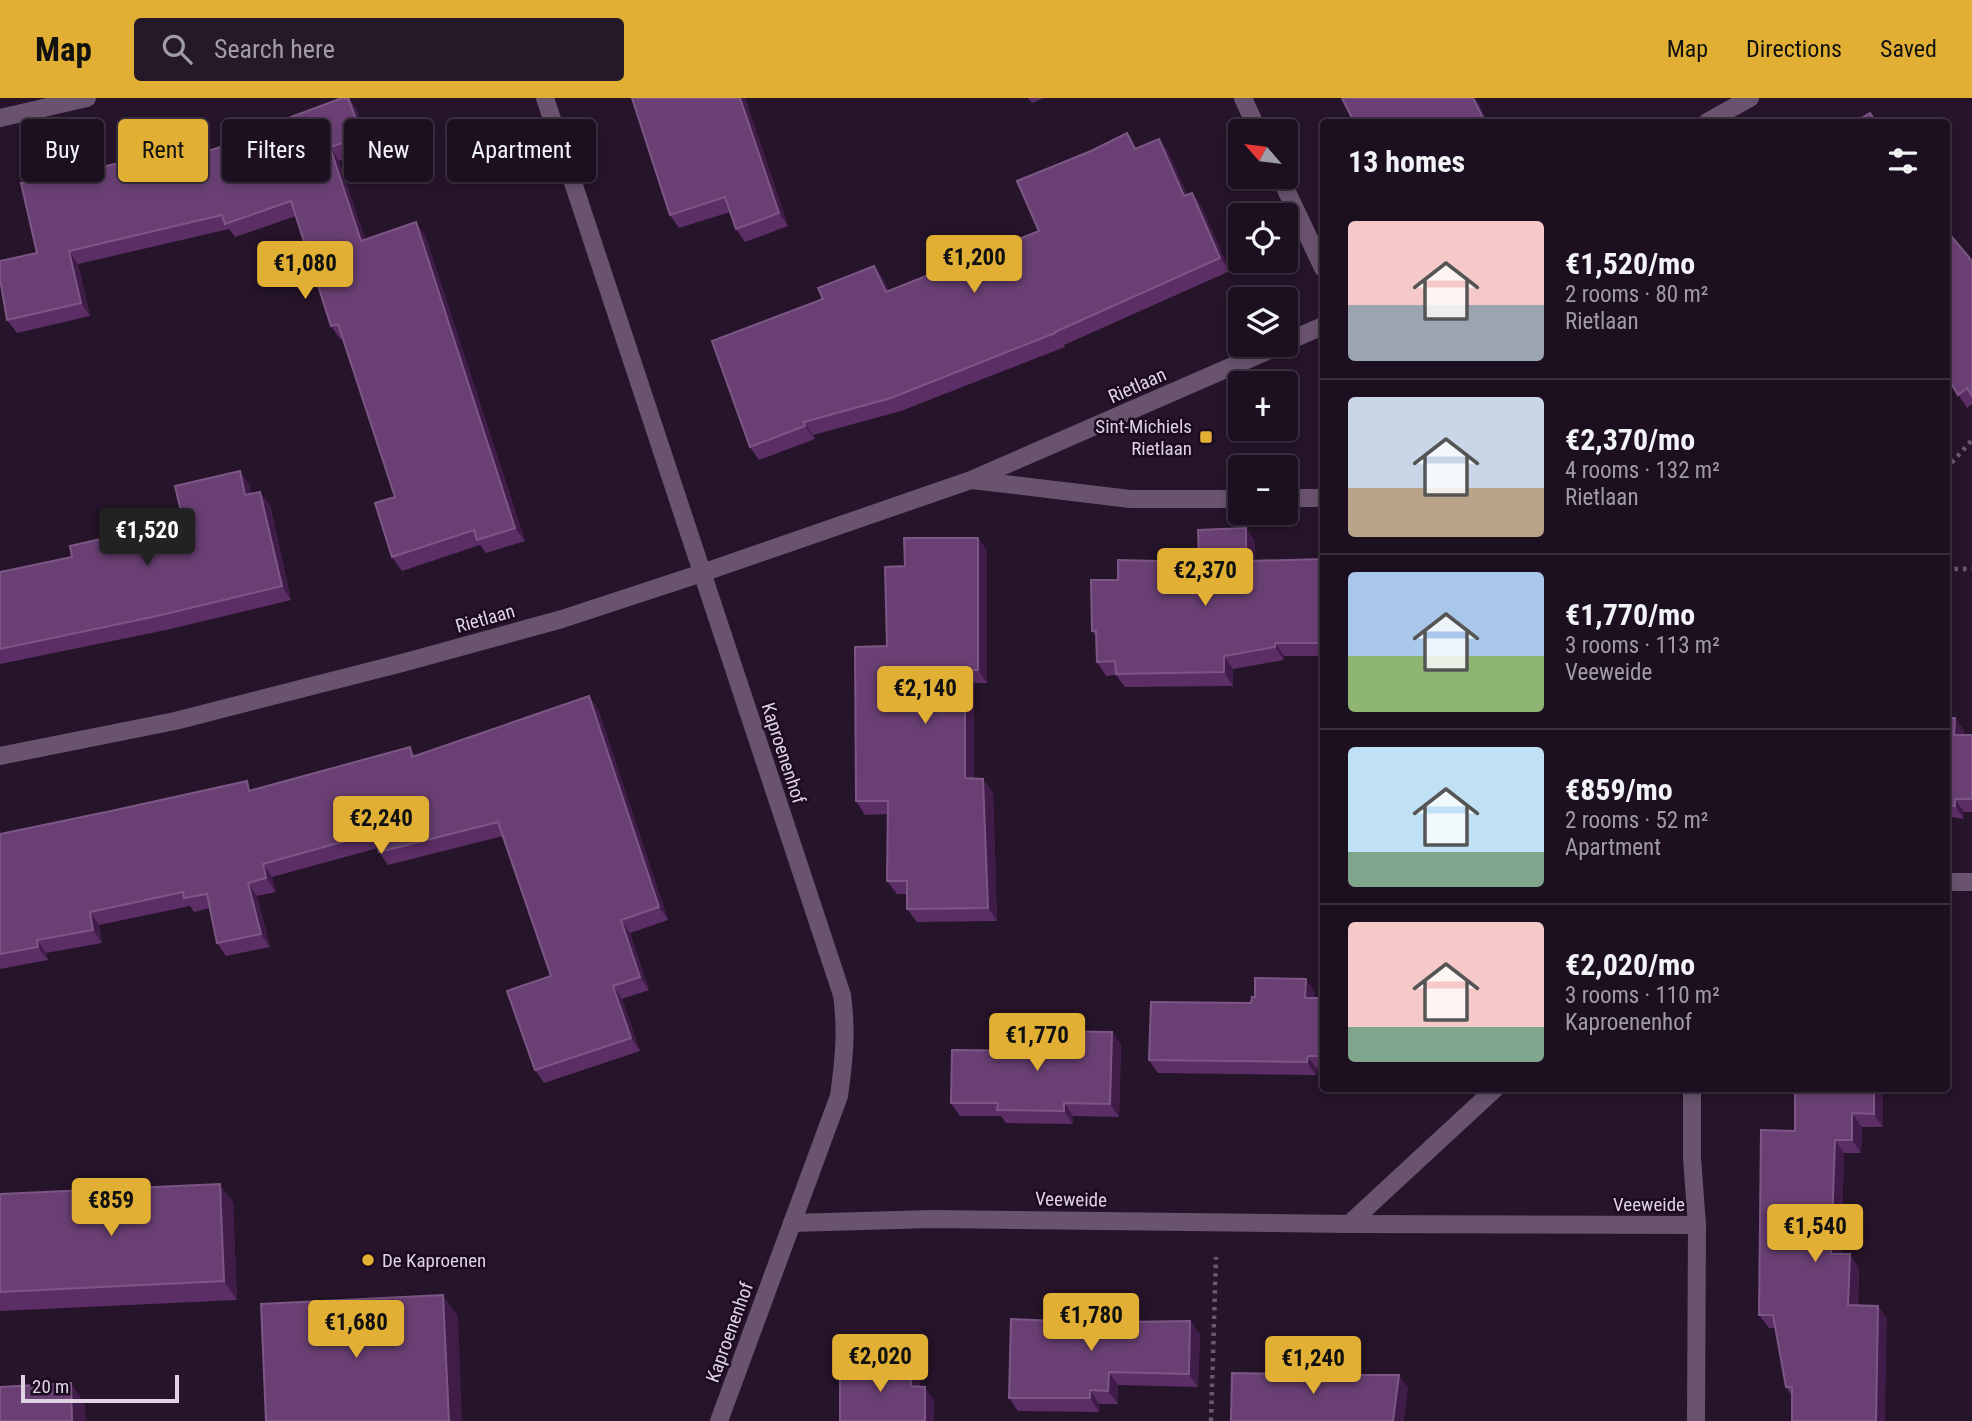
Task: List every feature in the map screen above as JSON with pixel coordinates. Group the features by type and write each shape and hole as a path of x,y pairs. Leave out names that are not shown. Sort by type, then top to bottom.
{"street":[{"path":"0,118 87,98"},
{"name":"Kaproenenhof","path":"545,98 842,995 846,1050 839,1096 719,1421"},
{"path":"1242,98 1252,119"},
{"path":"1712,119 1749,98"},
{"path":"1286,189 1320,262"},
{"path":"1298,337 1320,327"},
{"name":"Rietlaan","path":"0,756 175,721 562,619 971,480 1253,357"},
{"name":"Rietlaan","path":"971,480 1130,499 1228,499"},
{"path":"1298,498 1320,498"},
{"path":"1950,882 1972,882"},
{"path":"1349,1224 1492,1092"},
{"name":"Veeweide","path":"1692,1092 1692,1158 1698,1225 1696,1421"},
{"name":"Veeweide","path":"792,1223 932,1219 1698,1225"}],"path":[{"path":"1950,465 1972,440"},
{"path":"1950,569 1972,569"},
{"path":"1211,1421 1216,1222"}],"building":[{"path":"348,98 356,119 344,119 344,143 330,147 330,119 286,119"},
{"path":"632,98 740,98 779,213 736,229 725,197 670,215"},
{"path":"1342,98 1473,98 1484,119 1352,119"},
{"path":"1870,113 1874,119 1860,119"},
{"path":"1127,133 1135,149 1159,139 1184,196 1192,193 1220,258 1055,333 891,398 804,422 805,426 750,447 712,341 823,299 818,288 874,266 886,292 1039,231 1017,181"},
{"path":"222,146 222,182 330,182 330,147 361,241 416,222 515,528 477,540 474,530 392,557 375,503 395,497 338,324 331,326 291,201 225,224 222,215 69,251 81,303 7,320 0,279 0,261 37,253 21,183 104,182 104,167 118,163 118,182 208,182 208,151"},
{"path":"1952,237 1972,261 1972,396 1967,388 1958,395 1950,382"},
{"path":"240,471 245,495 260,492 282,586 0,649 0,572 72,557 70,546 183,520 175,486"},
{"path":"1246,528 1246,561 1320,559 1320,643 1275,643 1275,647 1224,656 1224,672 1116,674 1115,661 1097,662 1096,631 1092,631 1091,580 1118,580 1118,560 1199,562 1198,530"},
{"path":"904,538 978,538 978,670 965,670 965,778 983,779 988,908 907,909 907,881 887,881 888,801 856,801 855,647 887,646 885,567 905,566"},
{"path":"589,696 659,907 621,920 640,977 613,986 631,1038 535,1070 507,991 551,976 498,822 379,852 374,833 263,864 266,878 248,883 261,934 217,943 207,894 184,898 183,892 90,912 93,930 37,940 38,947 0,954 0,834 247,781 249,791 410,747 412,757"},
{"path":"1950,718 1955,718 1954,735 1972,735 1972,799 1955,799 1955,806 1950,805"},
{"path":"1255,978 1306,979 1305,998 1320,998 1320,1056 1308,1056 1307,1062 1149,1060 1151,1002 1251,1003 1252,997 1255,997"},
{"path":"1036,1031 1112,1032 1110,1104 1064,1103 1064,1111 997,1110 998,1103 951,1103 952,1050 1037,1051"},
{"path":"1795,1092 1874,1092 1874,1114 1852,1113 1852,1140 1835,1140 1831,1254 1850,1254 1848,1305 1878,1306 1876,1421 1792,1421 1792,1387 1786,1387 1773,1315 1759,1315 1761,1130 1795,1131"},
{"path":"220,1184 224,1281 0,1292 0,1194"},
{"path":"443,1295 449,1421 266,1421 261,1304"},
{"path":"1058,1315 1124,1315 1123,1322 1190,1321 1189,1374 1109,1372 1108,1391 1090,1390 1090,1398 1009,1398 1011,1319 1057,1321"},
{"path":"840,1364 911,1365 911,1386 925,1387 925,1421 840,1421"},
{"path":"1282,1367 1346,1369 1345,1375 1399,1375 1393,1421 1231,1421 1232,1373 1282,1374"},
{"path":"71,1383 72,1421 0,1421 0,1387"}],"place":[{"name":"Sint-Michiels Rietlaan","path":"1206,437"},
{"name":"De Kaproenen","path":"368,1260"}]}
